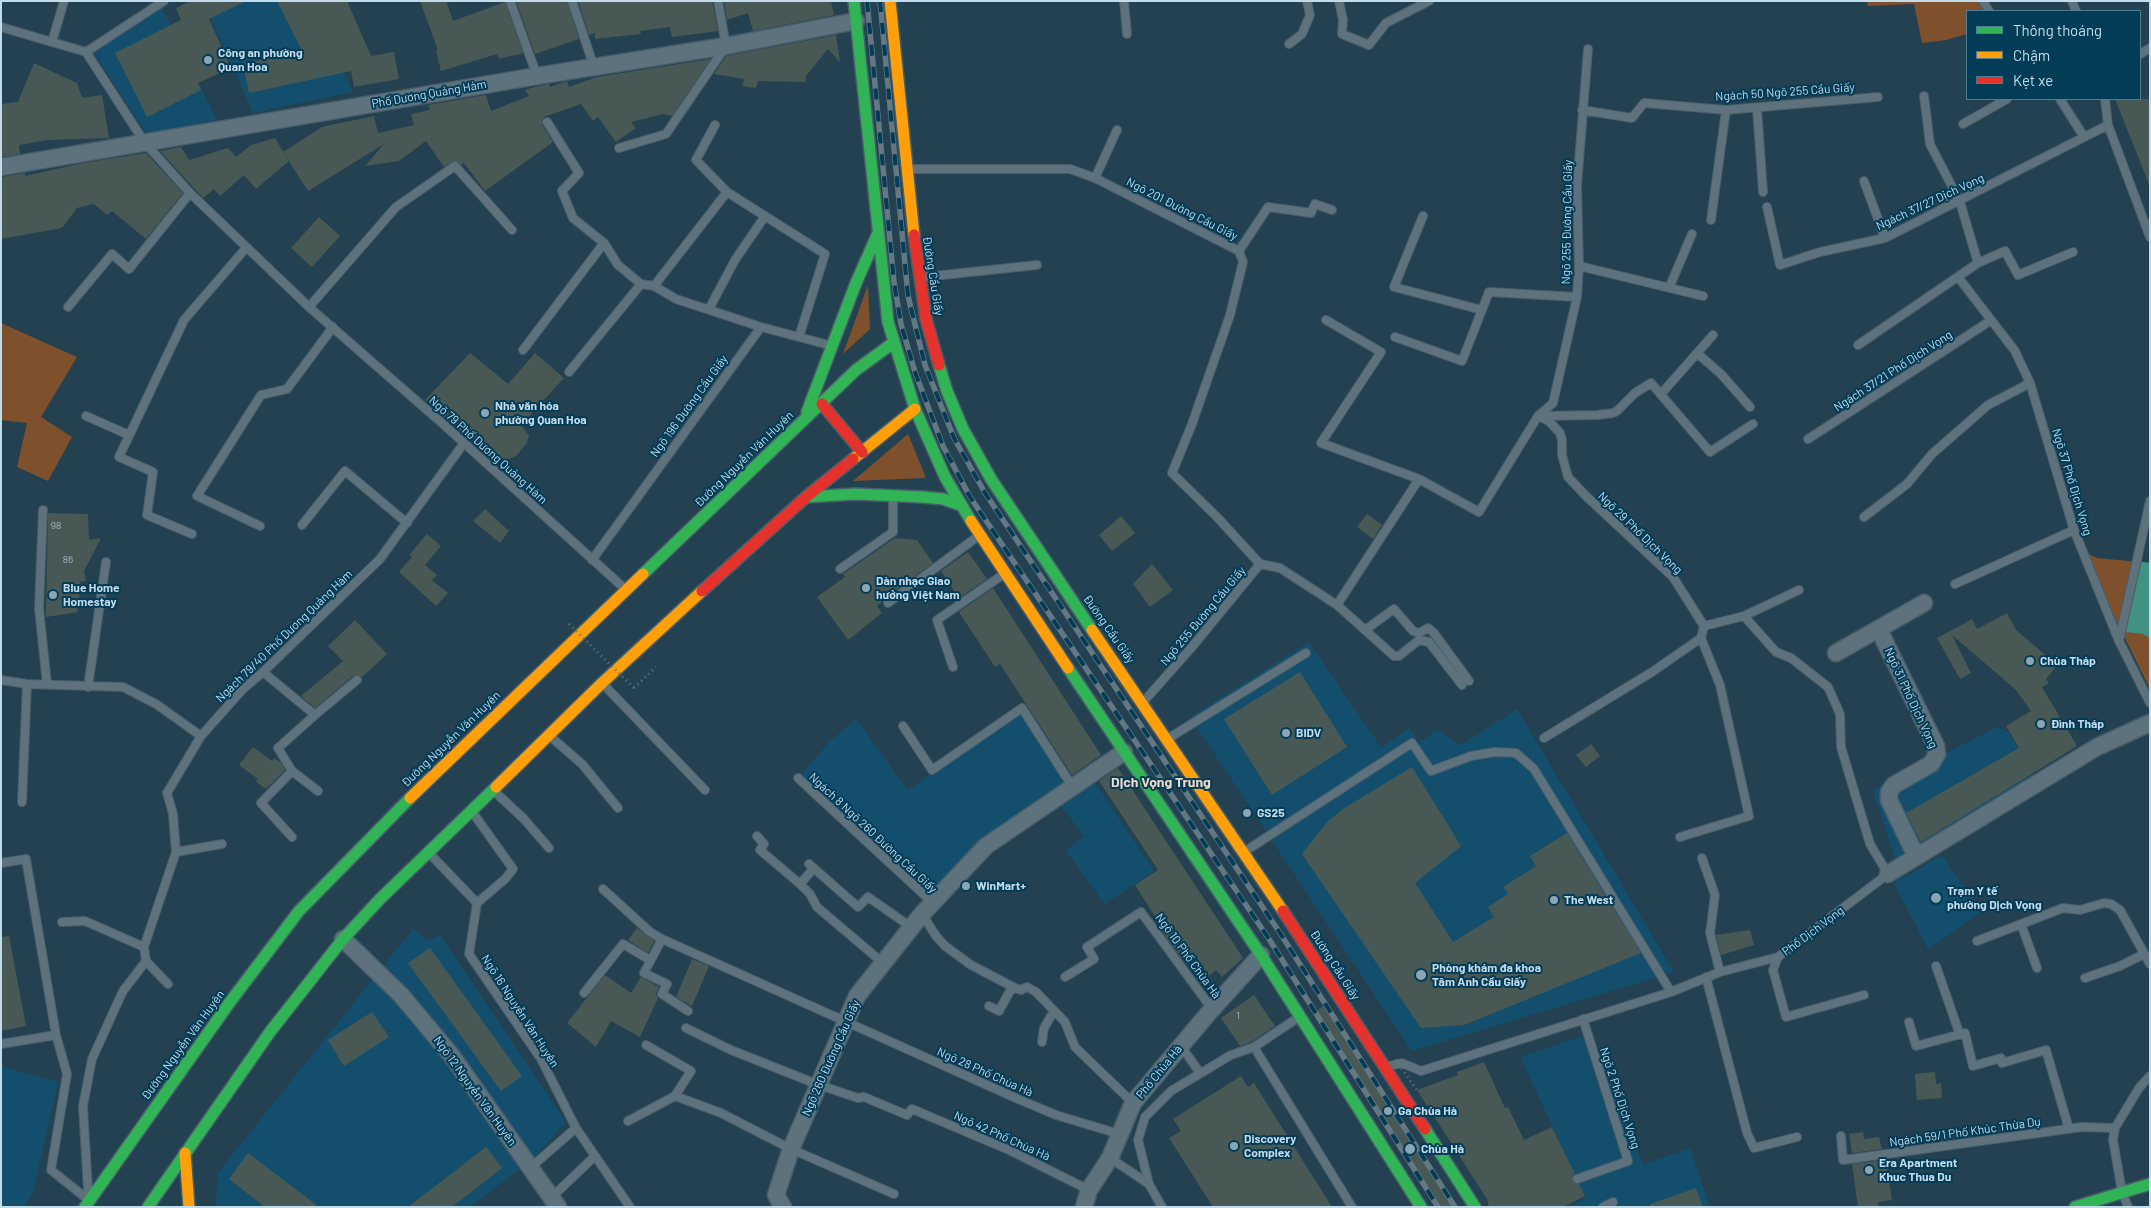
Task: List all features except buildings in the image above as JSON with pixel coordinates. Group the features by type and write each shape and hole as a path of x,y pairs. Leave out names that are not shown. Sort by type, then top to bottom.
{"main road":[{"path":"854,1 879,231 883,287 893,343 915,409 941,469 960,505 1004,573 1079,677 1124,752 1261,955 1421,1207"},
{"name":"Đường Cầu Giấy","path":"890,1 906,170 926,319 947,391 963,429 991,479 1106,657 1142,702 1167,739 1475,1207"},
{"path":"804,422 834,347 856,283 879,231"},
{"name":"Đường Nguyễn Văn Huyên","path":"90,1205 230,1002 299,911 444,764 804,422 856,370 893,343"},
{"path":"822,404 862,452"},
{"path":"148,1207 270,1032 343,939 380,899 602,683 806,497 915,409"},
{"path":"806,497 855,494 943,499 960,505"},
{"path":"185,1153 189,1207"},
{"path":"2075,1207 2150,1184"}],"street":[{"name":"Phố Dương Quảng Hàm","path":"1,167 537,76 726,46 856,21"},
{"path":"1836,653 1924,603"},
{"name":"Ngõ 31 Phố Dịch Vọng","path":"1879,630 1936,746 1938,754 1931,764 1894,785 1889,792 1889,800 1916,856"},
{"name":"Phố Dịch Vọng","path":"1888,874 2097,747 2150,722"},
{"name":"Ngõ 260 Đường Cầu Giấy","path":"783,1207 776,1195 791,1149 857,996 927,908 986,846 1124,752"},
{"name":"Ngõ 12 Nguyễn Văn Huyên","path":"343,939 401,996 452,1056 555,1202"},
{"name":"Phố Chùa Hà","path":"1084,1207 1089,1190 1110,1158 1133,1103 1212,1009 1261,955"}],"lane":[{"path":"52,42 64,1"},
{"path":"1,27 86,52 164,1"},
{"path":"510,1 537,76"},
{"path":"572,1 594,68"},
{"path":"619,148 666,134 726,46 718,1"},
{"path":"1124,1 1127,34"},
{"path":"1289,44 1302,34 1310,15 1307,1"},
{"path":"1338,1 1343,20 1342,34 1370,45 1386,23 1429,1"},
{"name":"Ngõ 255 Đường Cầu Giấy","path":"1419,479 1479,512 1538,416 1553,403 1577,297 1579,266 1577,186 1588,49"},
{"name":"Ngõ 79 Phố Dương Quảng Hàm","path":"86,52 145,143 190,193 309,307 464,443 626,590"},
{"path":"1924,96 1930,144 1960,202 1978,263"},
{"name":"Ngách 50 Ngõ 255 Cầu Giấy","path":"1582,110 1632,118 1644,102 1726,110 1878,97"},
{"path":"1963,124 2005,100"},
{"path":"2061,100 2084,137"},
{"path":"2105,100 2108,124 2150,237"},
{"path":"1757,108 1764,192"},
{"path":"1711,220 1726,110"},
{"path":"547,122 579,173 562,191 573,218 604,243 618,265 641,284 654,286 676,299 761,327 834,347"},
{"name":"Ngách 37/27 Dịch Vọng","path":"1767,206 1780,265 1820,252 1886,238 1960,202 2108,124"},
{"path":"715,125 696,160 727,192 825,254 799,337"},
{"path":"1096,178 1117,130"},
{"path":"309,307 396,208 455,166 512,230"},
{"name":"Ngõ 201 Đường Cầu Giấy","path":"906,170 1070,169 1096,178 1240,251 1243,262 1230,315 1192,424 1172,473 1260,564"},
{"path":"1864,181 1886,238"},
{"path":"654,286 727,192"},
{"path":"68,307 112,254 130,269 190,193"},
{"path":"1240,251 1268,207 1311,212 1315,204 1332,210"},
{"path":"709,309 736,260 765,216"},
{"path":"1423,216 1394,287 1482,310"},
{"path":"1669,288 1692,234"},
{"path":"523,350 604,243"},
{"path":"192,534 146,515 153,472 119,457 184,320 246,248"},
{"path":"1858,345 1978,263 2005,251 2018,275 2073,252"},
{"path":"919,277 1037,265"},
{"path":"1579,266 1703,296"},
{"name":"Ngõ 37 Phố Dịch Vọng","path":"1958,278 2015,351 2030,383 2074,530 2119,641 2150,704"},
{"path":"569,372 641,284"},
{"path":"1395,337 1462,361 1489,292 1577,297"},
{"path":"1326,320 1381,352 1321,443 1419,479 1337,605"},
{"name":"Ngách 37/21 Phố Dịch Vọng","path":"1808,439 1990,321"},
{"path":"260,526 196,496 261,395 287,389 333,327"},
{"name":"Ngõ 196 Đường Cầu Giấy","path":"592,560 761,327"},
{"path":"1660,394 1713,336"},
{"path":"1698,354 1721,374 1750,407"},
{"path":"1538,416 1613,413 1635,393 1651,383 1710,452 1754,424"},
{"path":"1864,517 1908,484 1932,454 1988,405 2030,383"},
{"path":"86,416 129,435"},
{"name":"Ngõ 29 Phố Dịch Vọng","path":"1538,416 1549,421 1560,433 1562,455 1568,477 1672,576 1704,626"},
{"name":"Ngách 79/40 Phố Dương Quảng Hàm","path":"146,961 144,947 176,852 173,814 167,793 201,736 242,690 264,672 380,559 464,443"},
{"path":"302,524 345,471 406,523"},
{"path":"840,569 893,532 893,496"},
{"path":"2119,641 2150,501"},
{"path":"43,510 38,608 47,684"},
{"path":"1955,584 2074,530"},
{"path":"888,603 981,535"},
{"path":"88,687 106,562"},
{"name":"Ngõ 255 Đường Cầu Giấy","path":"1142,702 1192,648 1260,564 1280,568 1337,605 1394,656 1399,656 1419,640 1429,642 1465,683 1434,633 1428,628 1419,633 1413,631 1394,609 1366,630"},
{"path":"953,667 937,620 1004,573"},
{"path":"1680,837 1749,816 1720,684 1701,638 1704,626 1744,616 1799,590"},
{"path":"1744,616 1776,652 1791,658 1828,687 1840,714 1841,747 1870,844 1888,874"},
{"path":"1544,738 1652,672 1701,638"},
{"path":"1167,739 1306,653"},
{"path":"264,672 315,715"},
{"path":"1,680 27,684 88,687 123,686 156,704 201,736"},
{"path":"318,791 292,772 278,748 357,680"},
{"path":"602,683 705,790"},
{"path":"22,802 27,684"},
{"path":"903,726 932,770 1022,708 1072,786"},
{"path":"549,734 582,764 618,808"},
{"path":"1243,853 1412,743 1431,771 1471,756 1495,752 1516,753 1534,769 1671,992"},
{"path":"292,772 261,804 292,837"},
{"name":"Ngách 8 Ngõ 260 Đường Cầu Giấy","path":"798,778 927,908 936,936 945,946 971,965 1015,988 1021,990 1027,988 1036,992 1065,1022 1075,1047 1133,1103"},
{"path":"492,789 524,819 549,848"},
{"path":"428,852 477,902 505,879 513,869 471,810"},
{"path":"757,836 764,844 760,850 800,884 810,894 817,907 883,963"},
{"path":"176,852 222,844"},
{"path":"1702,858 1715,895 1710,933 1720,972"},
{"path":"1,863 26,859 56,1035 67,1074 51,1170 90,1205"},
{"path":"800,884 812,866 858,907 868,897 911,927"},
{"name":"Phố Dịch Vọng","path":"1384,1067 1402,1064 1421,1071 1671,992 1720,972 1778,957 1888,874"},
{"name":"Ngõ 28 Phố Chùa Hà","path":"603,889 650,932 662,939 845,1023 1041,1108 1119,1134"},
{"name":"Ngõ 16 Nguyễn Văn Huyên","path":"477,902 469,954 541,1059 576,1128 630,1207"},
{"path":"1976,941 2063,908 2080,910 2104,903 2111,904 2120,910 2150,964"},
{"name":"Ngõ 10 Phố Chùa Hà","path":"1064,977 1094,959 1087,946 1141,912 1212,1009"},
{"path":"62,922 85,921 144,947"},
{"path":"2021,924 2037,968"},
{"path":"662,939 644,973 666,984 662,994 688,1012"},
{"path":"584,993 623,944 650,960"},
{"path":"2085,978 2120,966 2144,954"},
{"path":"1778,957 1772,970 1786,1017 1864,995"},
{"path":"90,1205 83,1106 92,1059 123,991 146,961 168,984"},
{"path":"1936,966 1960,1035"},
{"path":"1706,977 1747,1133 1754,1148 1797,1137"},
{"path":"989,1006 999,1012 1010,990 1015,988"},
{"path":"1042,1042 1044,1028 1054,1011"},
{"path":"1162,1207 1149,1184 1138,1140 1146,1117 1164,1096 1231,1055 1254,1047 1300,1016"},
{"name":"Ngõ 2 Phố Dịch Vọng","path":"1577,1179 1628,1161 1583,1019"},
{"path":"1909,1022 1916,1046 1965,1033 1973,1066 2001,1058 2002,1063 2046,1050 2069,1129"},
{"path":"686,1028 731,1050 819,1085"},
{"path":"1,1044 56,1035"},
{"path":"1181,1045 1200,1073"},
{"path":"628,1121 675,1096 691,1071 646,1046"},
{"path":"1254,1047 1352,1207"},
{"path":"2128,1207 2122,1192 2113,1140 2115,1128 2139,1088 2150,1076"},
{"name":"Ngõ 42 Phố Chùa Hà","path":"819,1085 872,1100 907,1115 912,1109 1008,1150 1089,1190"},
{"path":"675,1096 721,1113 791,1149 894,1194"},
{"name":"Ngách 59/1 Phố Khúc Thừa Dụ","path":"1841,1136 1843,1160 2082,1127 2115,1128"},
{"path":"530,1168 576,1128"},
{"path":"555,1202 595,1156"},
{"path":"1110,1158 1149,1184"},
{"path":"1603,1207 1613,1202"}],"path":[{"path":"569,624 634,688 656,667"},
{"path":"1396,1060 1418,1092"}],"shaded area":[{"path":"203,1 310,1 353,92 253,113"},
{"path":"1867,1 1978,1 1984,10 1966,10 1966,34 1946,40 1922,43 1914,4 1868,6"},
{"path":"161,6 217,120 147,135 92,50"},
{"path":"868,285 870,329 843,354"},
{"path":"1,323 77,357 41,417 72,437 48,481 17,467 27,423 1,420"},
{"path":"908,434 926,478 853,481"},
{"path":"2082,551 2097,558 2150,563 2150,689"},
{"path":"2138,561 2150,563 2150,638 2143,634 2126,632"},
{"path":"1309,642 1381,747 1410,728 1418,743 1437,730 1461,745 1517,709 1674,972 1412,1051 1190,717"},
{"path":"1021,709 1070,784 933,898 800,776 830,741 856,719 908,790"},
{"path":"1998,727 2009,733 2034,776 1896,861 1873,790"},
{"path":"1092,778 1154,871 1105,904 1065,850 1084,837 1059,802"},
{"name":"Trạm Y tế phường Dịch Vọng","path":"1942,855 1981,912 1928,949 1894,883"},
{"path":"413,929 428,941 440,935 566,1122 534,1158 470,1207 216,1207 217,1174"},
{"path":"1592,1033 1643,1165 1690,1148 1710,1207 1568,1207 1586,1198 1520,1057"},
{"path":"1,1066 58,1082 33,1192 25,1207 1,1207"}],"railway":[{"path":"867,1 894,282 901,324 915,372 943,446 970,497 1269,939 1438,1207"},
{"path":"880,1 908,296 925,365 954,438 985,493 1280,933 1455,1207"}],"traffic: fast":[{"path":"854,1 888,322 915,409 945,477 971,521"},
{"path":"807,412 856,283 878,233"},
{"path":"643,574 856,370 893,343"},
{"path":"939,365 947,391 963,429 991,479 1092,630"},
{"path":"806,497 855,494 923,497 943,499 960,505"},
{"path":"1068,668 1261,955 1421,1207"},
{"path":"148,1207 270,1032 343,939 380,899 496,787"},
{"path":"85,1207 230,1002 299,911 410,798"},
{"path":"1425,1129 1475,1207"},
{"path":"2075,1207 2150,1184"}],"traffic: slow":[{"path":"890,1 914,235"},
{"path":"853,459 915,409"},
{"path":"971,521 1068,668"},
{"path":"410,798 643,574"},
{"path":"496,787 602,683 702,591"},
{"path":"1092,630 1283,911"},
{"path":"185,1153 189,1207"}],"traffic: jam":[{"path":"914,235 926,319 939,365"},
{"path":"822,404 862,452"},
{"path":"702,591 806,497 853,459"},
{"path":"1283,911 1425,1129"}],"place":[{"name":"Công an phường Quan Hoa","path":"208,60"},
{"name":"Nhà văn hóa phường Quan Hoa","path":"485,413"},
{"name":"Dàn nhạc Giao hưởng Việt Nam","path":"866,588"},
{"name":"Blue Home Homestay","path":"53,595"},
{"name":"Chùa Tháp","path":"2030,661"},
{"name":"Đình Tháp","path":"2041,724"},
{"name":"BIDV","path":"1286,733"},
{"name":"GS25","path":"1247,813"},
{"name":"WinMart+","path":"966,886"},
{"name":"Trạm Y tế phường Dịch Vọng","path":"1936,898"},
{"name":"The West","path":"1554,900"},
{"name":"Phòng khám đa khoa Tâm Anh Cầu Giấy","path":"1421,975"},
{"name":"Ga Chùa Hà","path":"1388,1111"},
{"name":"Discovery Complex","path":"1234,1146"},
{"name":"Chùa Hà","path":"1410,1149"},
{"name":"Era Apartment Khuc Thua Du","path":"1869,1170"}],"district":[{"name":"Dịch Vọng Trung","path":"1161,782"}]}
